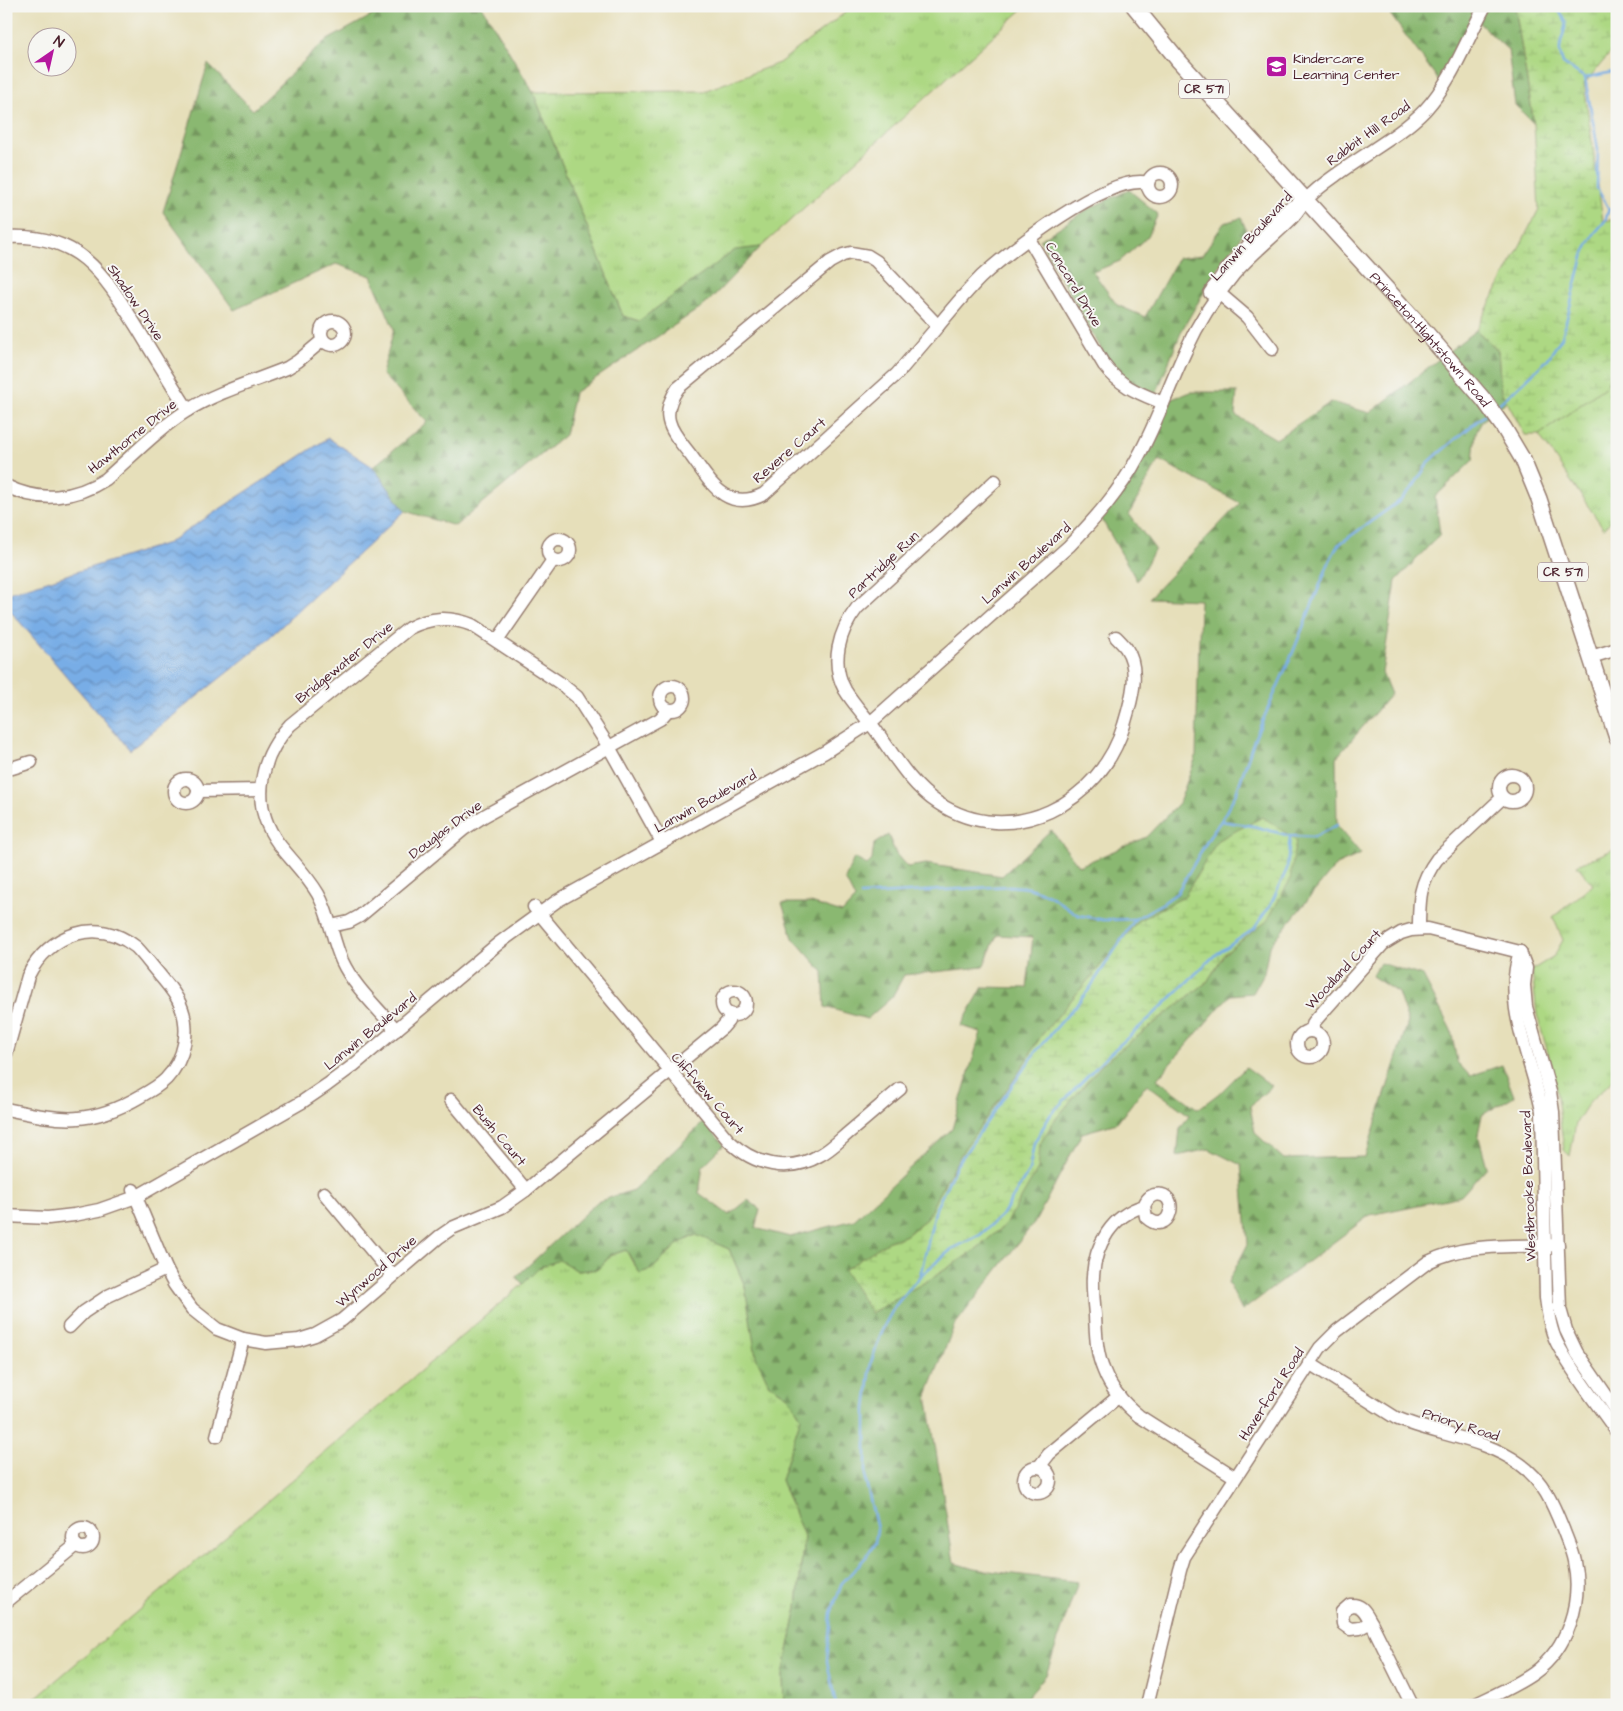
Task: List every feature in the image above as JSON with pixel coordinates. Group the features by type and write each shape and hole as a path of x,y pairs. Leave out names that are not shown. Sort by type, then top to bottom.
{"main road":[{"name":"Princeton-Hightstown Road","path":"1134,6 1179,61 1423,329 1494,412 1531,478 1617,738"}],"street":[{"name":"Rabbit Hill Road","path":"1306,200 1336,175 1423,112 1444,85 1485,6"},
{"path":"1029,239 1058,218 1094,197 1129,182 1148,182"},
{"name":"Lanwin Boulevard","path":"6,1216 48,1218 99,1210 134,1194 302,1102 354,1065 394,1027 512,924 557,901 660,839 825,752 868,719 1062,553 1096,518 1117,491 1138,457 1160,402 1217,290 1292,218 1306,200"},
{"name":"Shadow Drive","path":"6,237 23,236 54,242 69,249 94,266 114,290 188,410"},
{"name":"Concord Drive","path":"938,326 981,277 1029,239 1112,376 1132,390 1160,402"},
{"name":"Revere Court","path":"859,254 876,261 938,326 897,374 764,494 757,498 739,500 721,493 715,488 672,428 668,412 670,403 678,388 830,262 842,255 859,254"},
{"path":"1217,290 1247,317 1272,349"},
{"name":"Hawthorne Drive","path":"6,486 28,495 43,497 57,497 82,492 106,479 174,419 188,410 202,402 287,368 323,340"},
{"name":"Partridge Run","path":"995,481 857,608 850,618 840,641 838,667 845,688 915,783 925,793 951,811 981,821 1011,822 1043,814 1070,800 1095,778 1115,750 1130,704 1133,681 1132,666 1126,648 1116,637"},
{"path":"497,641 553,560"},
{"name":"Bridgewater Drive","path":"394,1027 350,975 336,948 327,912 314,888 277,842 270,830 265,817 261,790 266,762 279,737 409,628 428,620 450,618 472,625 568,688 585,708 609,747 660,839"},
{"path":"1591,657 1617,649"},
{"name":"Douglas Drive","path":"331,926 349,922 360,916 464,829 484,816 660,720 668,710"},
{"path":"6,768 31,762"},
{"path":"198,791 261,790"},
{"path":"1420,929 1420,892 1430,869 1437,859 1502,798"},
{"name":"Cliffview Court","path":"536,911 738,1150 758,1161 779,1166 802,1163 822,1154 900,1089"},
{"name":"Woodland Court","path":"1311,1031 1314,1022 1383,944 1400,933 1428,929 1520,952"},
{"path":"6,1054 28,976 33,965 50,946 73,934 106,933 124,940 135,947 174,993 184,1014 186,1036 180,1058 174,1069 158,1086 122,1107 107,1113 73,1119 46,1118 6,1109"},
{"name":"Westbrooke Boulevard","path":"1520,952 1526,968 1524,985 1526,1007 1554,1112 1551,1245 1546,1298 1550,1321 1556,1342 1617,1432"},
{"name":"Wynwood Drive","path":"134,1194 166,1270 178,1291 192,1309 218,1329 243,1339 266,1343 283,1342 315,1335 342,1320 452,1228 502,1207 526,1190 722,1028 730,1015"},
{"name":"Bush Court","path":"451,1100 526,1190"},
{"path":"324,1193 394,1276"},
{"name":"Lanwin Boulevard","path":"6,1209 24,1211 58,1210 134,1194"},
{"path":"1144,1206 1123,1215 1111,1228 1100,1245 1094,1265 1096,1345 1103,1370 1119,1396 1139,1416 1235,1477"},
{"name":"Westbrooke Boulevard","path":"1551,1245 1560,1309 1566,1330 1577,1353 1617,1411"},
{"name":"Haverford Road","path":"1147,1705 1184,1558 1320,1348 1336,1331 1428,1262 1440,1256 1465,1249 1551,1245"},
{"path":"69,1327 84,1312 108,1296 166,1270"},
{"path":"217,1436 243,1339"},
{"name":"Priory Road","path":"1310,1363 1396,1418 1485,1446 1509,1456 1534,1476 1552,1501 1574,1562 1577,1590 1571,1620 1558,1648 1536,1672 1474,1705"},
{"path":"1040,1467 1049,1454 1119,1396"},
{"path":"6,1602 76,1545"},
{"path":"1371,1622 1412,1705"}],"green space":[{"path":"389,6 482,6 533,92 623,316 639,321 735,250 761,247 706,304 574,393 565,435 455,526 405,511 373,467 427,422 382,374 394,329 371,276 336,264 234,310 163,212 208,64 253,110 324,42"},
{"path":"854,6 1026,6 761,247 735,251 639,321 623,316 533,92 704,91 779,63"},
{"path":"1384,6 1515,6 1534,124 1515,105 1508,50 1475,19 1440,82"},
{"path":"1515,6 1617,6 1617,50 1612,51 1584,84 1603,221 1617,219 1617,357 1606,386 1539,435 1525,435 1501,391 1498,350 1476,330 1539,209 1534,124"},
{"path":"1129,190 1158,214 1148,236 1120,261 1093,272 1117,305 1145,317 1178,258 1202,255 1224,223 1241,218 1246,229 1214,275 1182,330 1156,394 1132,383 1111,366 1040,240 1088,209"},
{"path":"1476,330 1498,350 1501,391 1507,401 1483,420 1476,432 1473,460 1435,497 1440,534 1396,581 1382,673 1391,694 1336,758 1337,825 1361,854 1336,865 1269,947 1264,973 1253,993 1230,995 1157,1079 1198,1109 1222,1091 1246,1067 1272,1086 1250,1106 1255,1133 1284,1159 1365,1157 1408,1022 1398,993 1372,976 1380,963 1423,976 1451,1030 1457,1062 1470,1076 1502,1065 1514,1096 1482,1115 1478,1134 1487,1167 1461,1196 1370,1215 1242,1311 1228,1282 1248,1244 1241,1165 1209,1149 1177,1156 1180,1129 1189,1115 1147,1084 1117,1123 1082,1133 1036,1220 954,1326 927,1395 954,1563 974,1569 1078,1582 1046,1675 1020,1705 784,1705 783,1675 797,1608 804,1536 781,1480 801,1417 788,1396 769,1384 756,1357 745,1286 729,1249 696,1235 678,1244 652,1269 640,1273 626,1250 611,1255 598,1269 578,1271 559,1260 539,1268 523,1284 516,1277 597,1202 633,1190 704,1122 724,1145 703,1166 699,1193 729,1215 748,1200 760,1209 755,1228 790,1237 854,1220 952,1129 981,1032 961,1026 983,987 1027,988 1033,937 997,935 983,967 904,975 892,997 867,1019 825,1007 823,972 793,938 782,903 811,903 842,913 855,899 845,879 854,858 867,865 872,860 874,844 888,835 896,854 907,867 926,864 1002,876 1051,830 1079,866 1146,837 1179,803 1196,757 1200,600 1149,598 1240,503 1159,460 1129,514 1155,549 1137,581 1101,518 1169,400 1191,392 1237,392 1235,415 1276,439 1331,402 1370,413","holes":["1218,840 1267,921 1224,954 1207,982 1103,1063 1053,1122 1040,1144 1037,1169 1006,1224 975,1250 932,1278 871,1313 887,1242 907,1235 928,1217 964,1149 1018,1074 1041,1036 1139,920 1184,897"]},
{"path":"1617,357 1617,513 1604,529 1539,435 1606,386"},
{"path":"1263,817 1296,840 1290,880 1267,921 1224,954 1207,982 1103,1063 1053,1122 1040,1144 1038,1169 1006,1224 975,1250 932,1278 871,1313 844,1270 887,1242 907,1235 928,1217 964,1149 1018,1074 1041,1036 1139,920 1184,897 1218,840"},
{"path":"1617,848 1617,1077 1590,1101 1576,1123 1570,1156 1564,1150 1554,1074 1537,1015 1532,970 1554,956 1563,940 1553,917 1593,885 1577,865"},
{"path":"696,1234 729,1249 745,1286 757,1357 769,1384 788,1396 801,1417 781,1480 804,1536 797,1608 783,1675 784,1705 27,1705 523,1284 539,1268 559,1259 578,1271 598,1269 611,1255 626,1250 634,1265 652,1269 678,1244"}],"water":[{"path":"328,438 373,467 405,511 258,648 130,750 6,606 6,594 168,543"}],"waterway":[{"path":"1495,407 1547,360 1562,337 1584,253 1594,234 1605,221 1609,209 1597,188 1598,149 1585,78 1563,63 1560,50 1565,21 1564,17 1553,6"},
{"path":"1585,78 1617,71"},
{"path":"920,1276 936,1208 956,1166 1037,1050 1088,991 1135,919 1177,893 1213,831 1221,821 1237,791 1254,740 1338,545 1401,500 1413,487 1429,462 1487,413"},
{"path":"1221,821 1253,826 1290,836 1314,837 1337,825"},
{"path":"836,1705 827,1661 831,1613 842,1583 866,1557 875,1543 877,1529 866,1482 866,1410 871,1362 884,1326 895,1306 920,1276 952,1249 980,1235 1003,1214 1029,1171 1034,1143 1051,1114 1105,1058 1215,955 1254,929 1271,904 1287,869 1290,836"},
{"path":"861,895 1010,886 1029,888 1049,895 1078,915 1104,920 1135,919"}],"place":[{"name":"Kindercare Learning Center","path":"1277,66"}]}
